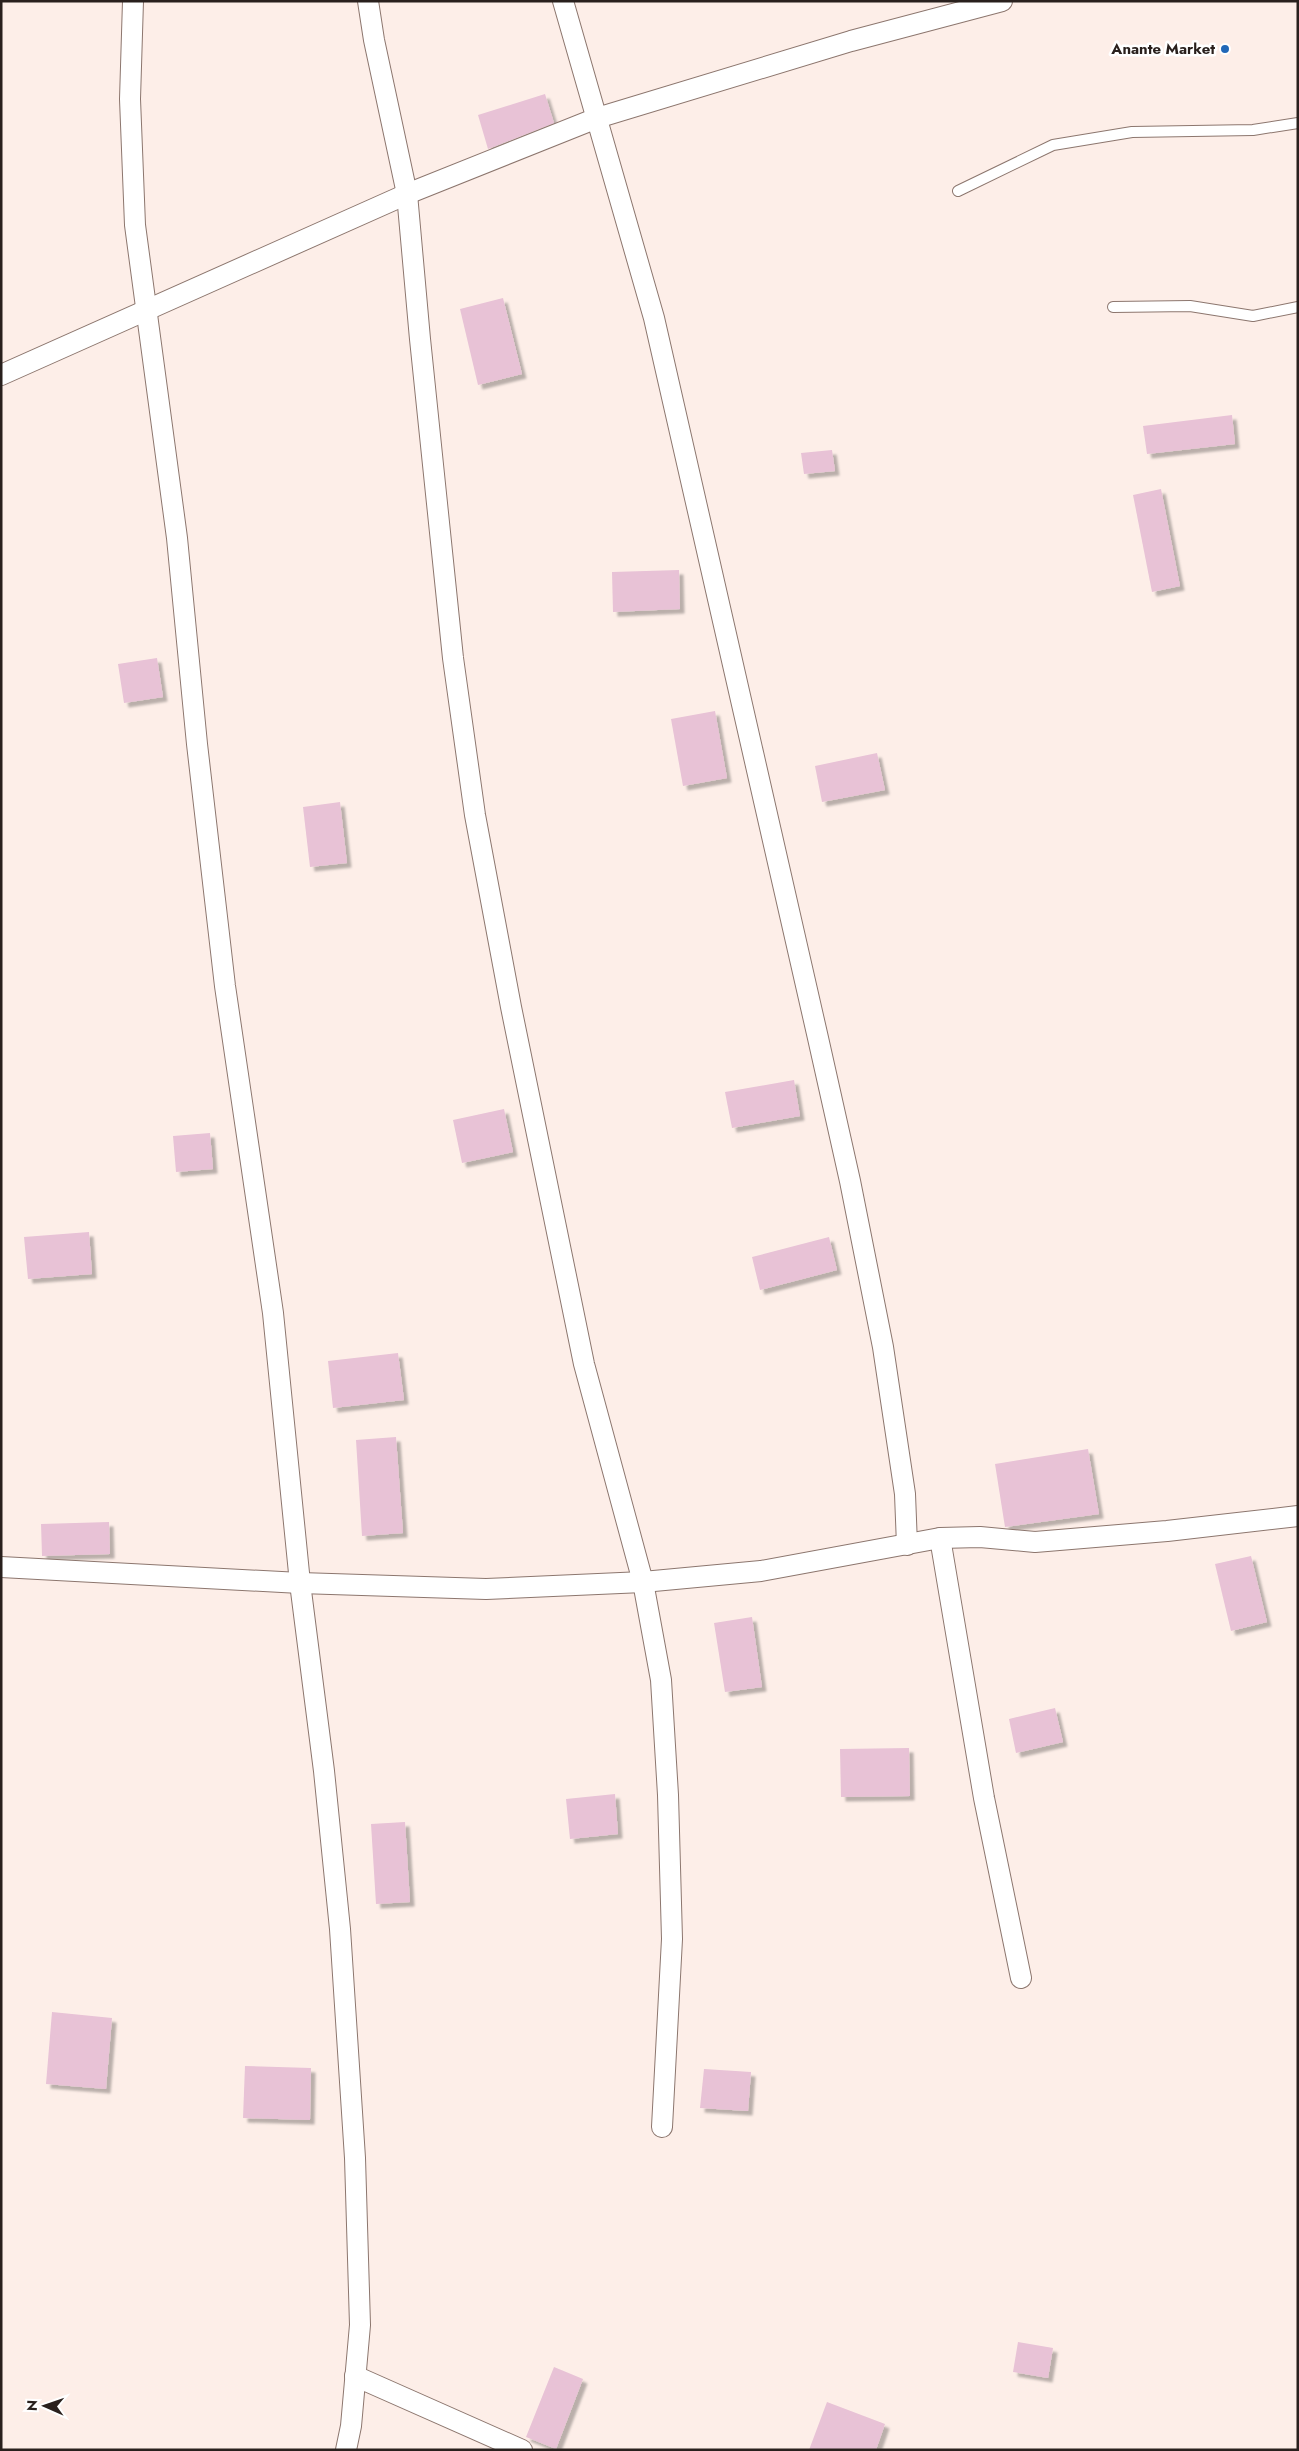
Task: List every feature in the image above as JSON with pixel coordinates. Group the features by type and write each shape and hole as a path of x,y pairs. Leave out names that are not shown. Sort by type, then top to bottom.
{"street":[{"path":"133,1 130,99 135,215 176,538 197,744 225,986 273,1313 300,1583 324,1771 340,1929 355,2158 360,2325 351,2426 346,2450"},
{"path":"368,1 374,40 407,194 453,658 475,816 513,1017 584,1364 643,1582 661,1680 668,1795 672,1939 662,2127"},
{"path":"562,1 597,118 658,337 850,1181 883,1347 905,1494 907,1545"},
{"path":"1,375 407,194 597,118 851,41 1002,1"},
{"path":"1,1567 300,1583 486,1589 643,1582 760,1571 940,1538 980,1537 1035,1542 1167,1532 1298,1516"},
{"path":"940,1538 984,1798 1021,1978"},
{"path":"355,2376 522,2450"}],"lane":[{"path":"958,191 1053,145 1132,132 1253,130 1298,123"},
{"path":"1113,307 1190,306 1253,316 1298,308"}],"building":[{"path":"545,94 554,123 488,149 478,115"},
{"path":"503,298 522,374 478,385 460,309"},
{"path":"1232,415 1235,444 1147,454 1143,426"},
{"path":"832,450 835,471 804,474 801,453"},
{"path":"1161,489 1180,586 1152,592 1133,495"},
{"path":"679,570 680,609 613,612 612,572"},
{"path":"157,658 163,697 124,703 118,664"},
{"path":"715,711 727,778 683,786 671,719"},
{"path":"877,753 885,790 822,802 815,766"},
{"path":"340,802 347,863 310,867 303,807"},
{"path":"794,1080 800,1116 732,1128 725,1092"},
{"path":"504,1109 513,1152 462,1163 453,1120"},
{"path":"210,1133 213,1169 176,1172 173,1136"},
{"path":"89,1232 92,1274 28,1279 24,1237"},
{"path":"829,1237 837,1270 760,1290 752,1257"},
{"path":"398,1353 404,1400 333,1408 328,1361"},
{"path":"396,1437 403,1533 362,1536 356,1440"},
{"path":"1088,1449 1099,1514 1005,1527 995,1464"},
{"path":"109,1522 110,1554 42,1556 41,1524"},
{"path":"1251,1556 1267,1622 1231,1631 1215,1564"},
{"path":"752,1617 762,1687 725,1692 714,1623"},
{"path":"1055,1708 1063,1742 1016,1753 1009,1719"},
{"path":"909,1748 910,1796 841,1797 840,1749"},
{"path":"615,1794 618,1834 570,1839 566,1799"},
{"path":"405,1822 410,1902 376,1904 371,1824"},
{"path":"52,2012 112,2018 106,2089 46,2084"},
{"path":"245,2066 311,2068 310,2120 243,2118"},
{"path":"704,2069 751,2072 748,2111 700,2108"},
{"path":"1018,2342 1053,2348 1048,2378 1013,2372"},
{"path":"554,2367 583,2379 556,2449 526,2437"},
{"path":"827,2402 885,2424 876,2450 809,2450"}],"place":[{"name":"Anante Market","path":"1225,49"}]}
